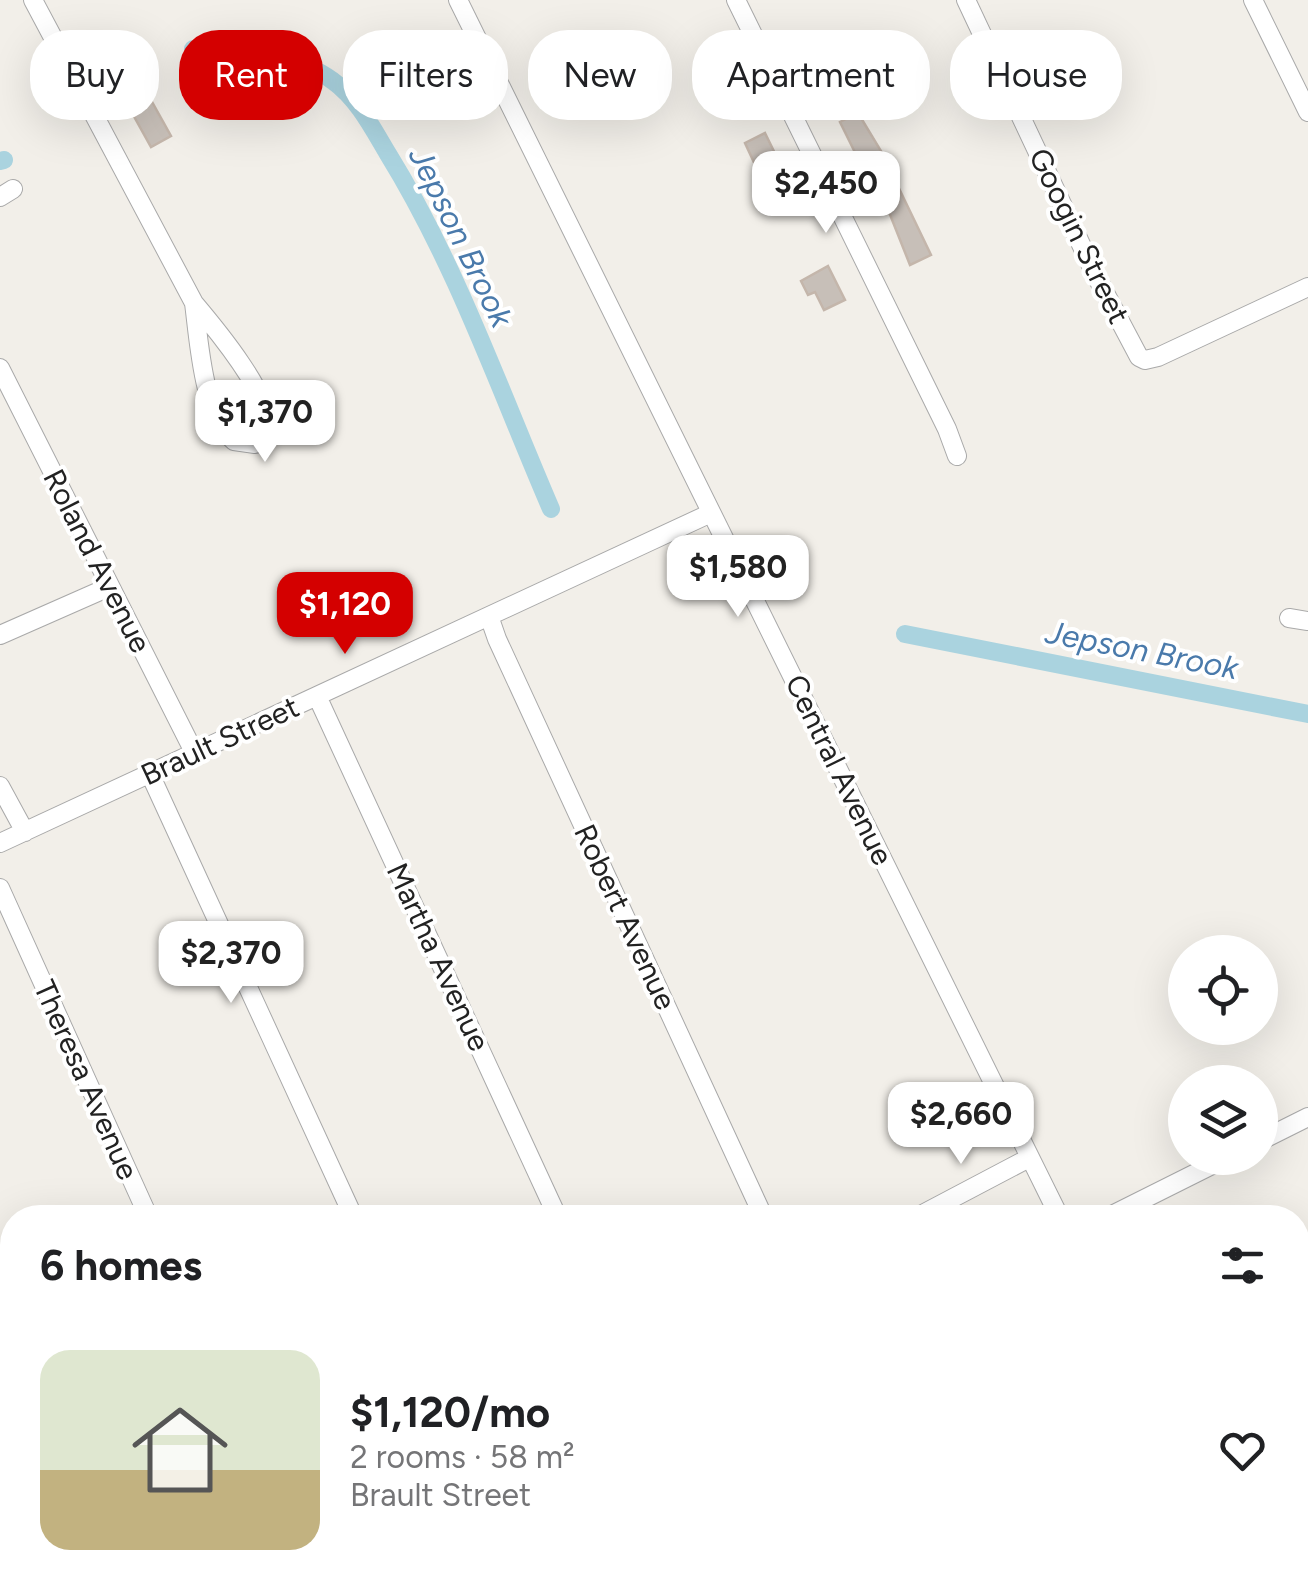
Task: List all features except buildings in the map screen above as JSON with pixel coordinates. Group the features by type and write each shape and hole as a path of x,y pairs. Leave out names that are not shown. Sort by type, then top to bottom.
{"street":[{"path":"33,0 194,303 264,404 268,429 255,444 234,441 216,416 203,367 194,303"},
{"name":"Central Avenue","path":"458,0 1053,1205"},
{"path":"736,0 957,456"},
{"name":"Googin Street","path":"966,0 1094,272 1134,349 1145,360 1158,358 1308,287"},
{"path":"1254,0 1308,112"},
{"name":"Roland Avenue","path":"0,368 195,754"},
{"name":"Brault Street","path":"0,844 711,513"},
{"path":"0,635 109,587"},
{"name":"Robert Avenue","path":"489,616 758,1205"},
{"path":"1289,618 1308,621"},
{"name":"Martha Avenue","path":"318,696 552,1205"},
{"path":"150,774 348,1205"},
{"path":"0,786 25,832"},
{"name":"Theresa Avenue","path":"0,888 142,1205"},
{"path":"1278,1132 1308,1117"},
{"path":"940,1205 1029,1158"},
{"path":"1132,1205 1192,1175"}],"waterway":[{"name":"Jepson Brook","path":"323,75 342,88 371,125 435,239 551,509"},
{"name":"Jepson Brook","path":"0,161 4,160"},
{"name":"Jepson Brook","path":"905,634 1308,714"}]}
